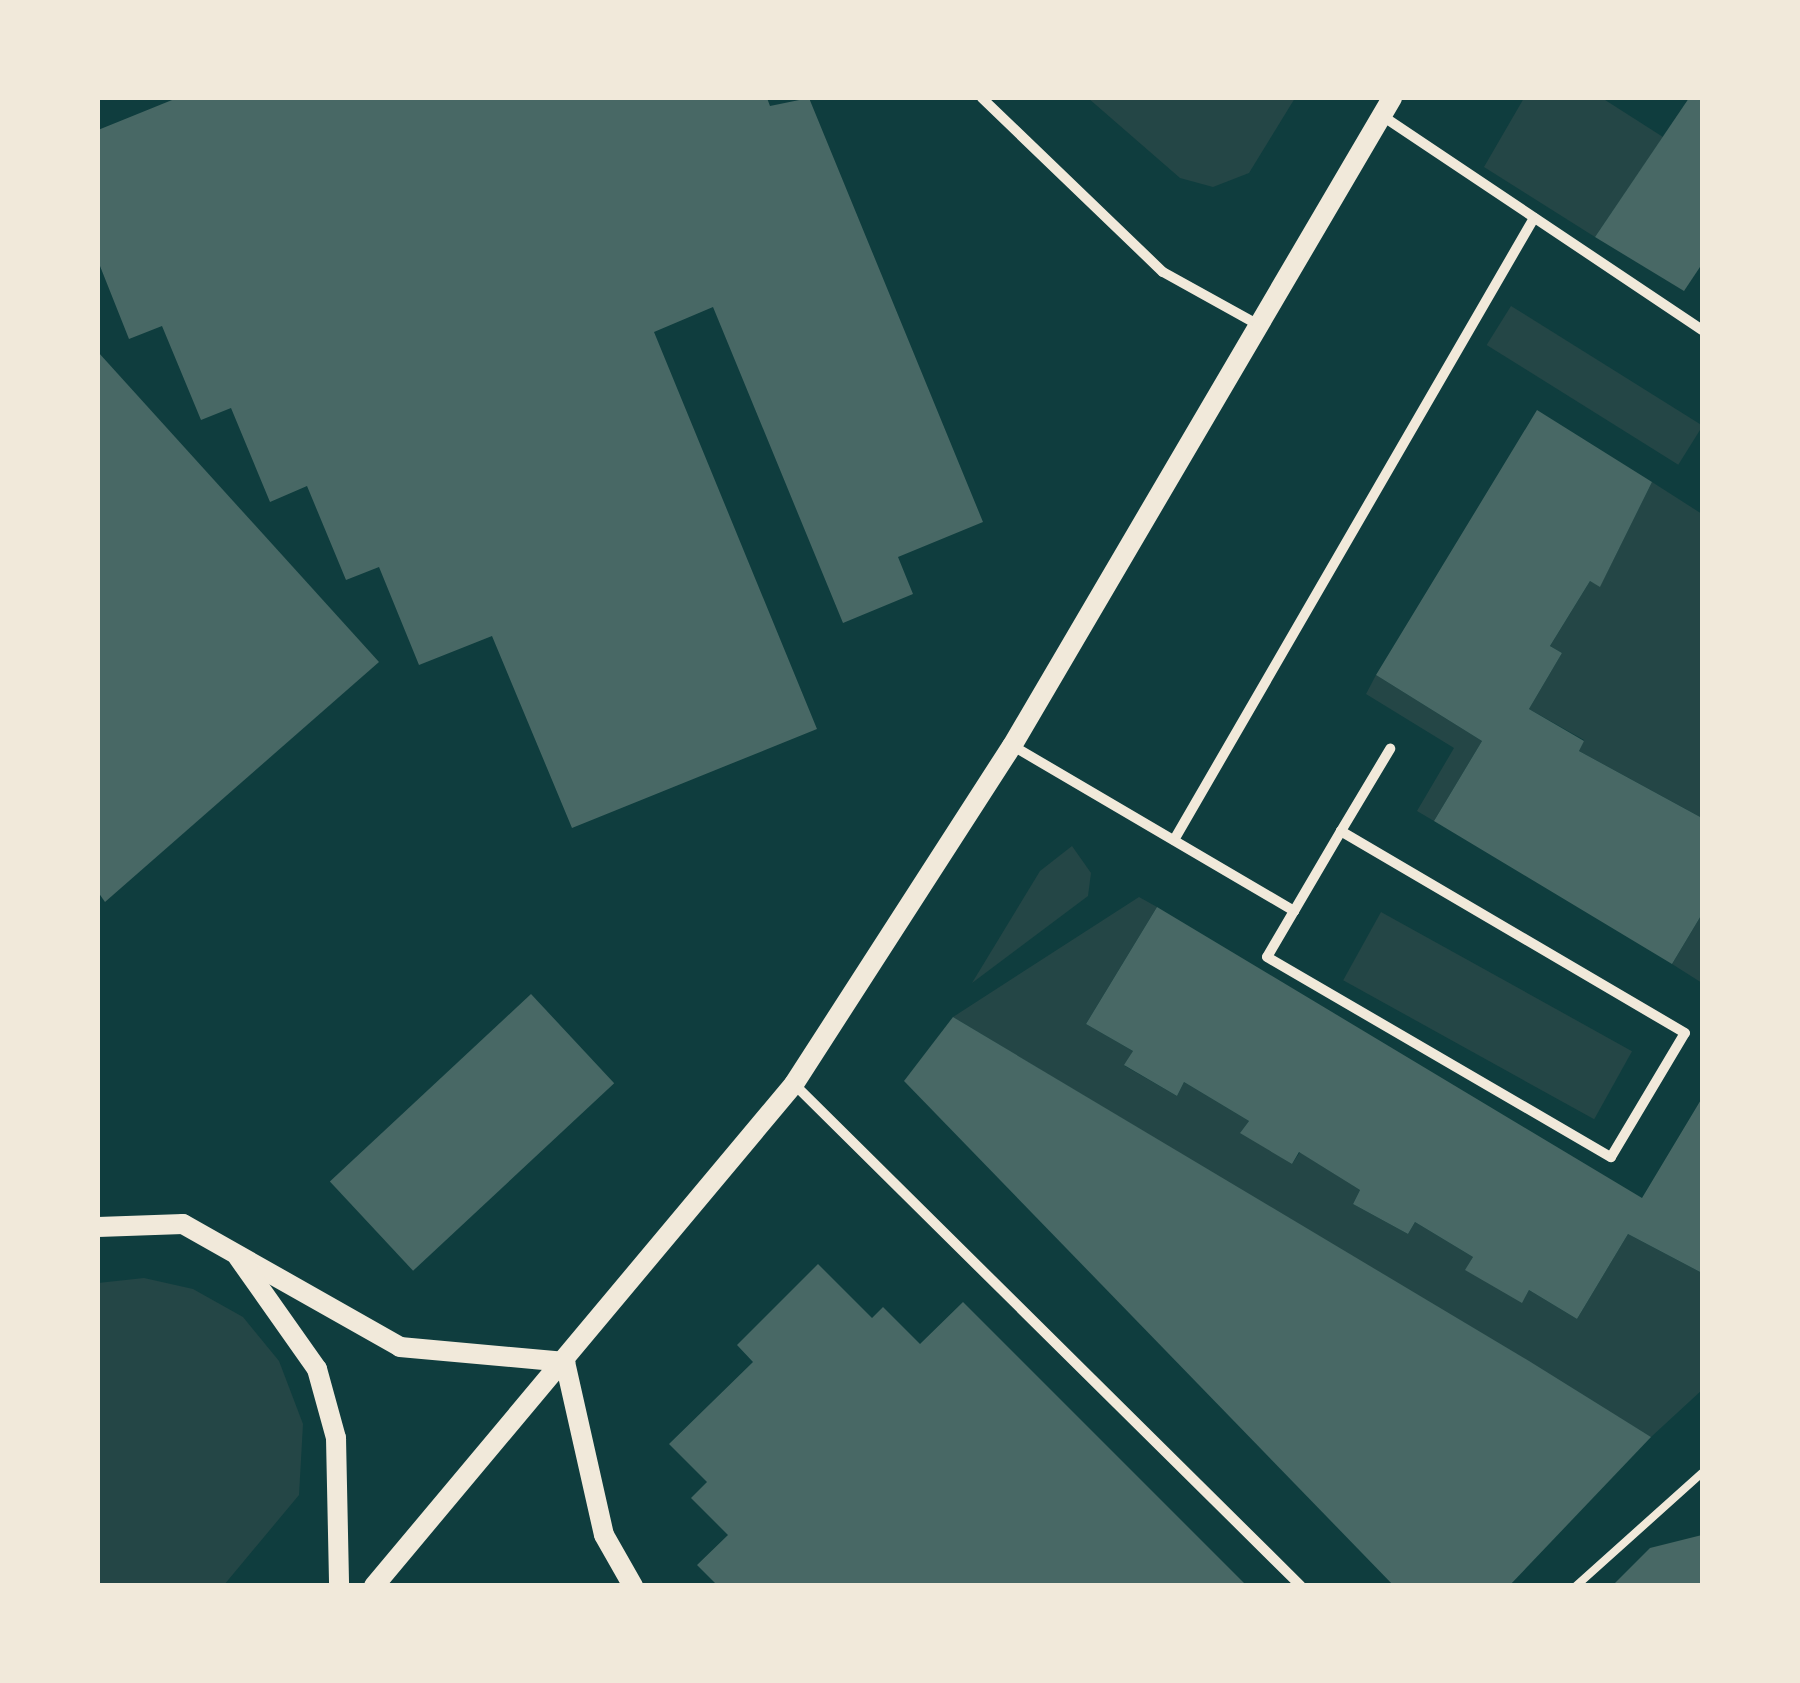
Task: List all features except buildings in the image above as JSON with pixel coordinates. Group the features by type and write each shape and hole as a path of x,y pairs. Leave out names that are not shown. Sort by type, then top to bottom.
{"main road":[{"path":"374,1586 794,1084 1012,746 1386,106"},
{"path":"98,1227 182,1224 227,1244 400,1346 565,1362"},
{"path":"227,1244 287,1315 318,1369 336,1438 339,1586"},
{"path":"565,1362 604,1535 633,1586"}],"street":[{"path":"982,98 1163,272 1257,324"},
{"path":"1386,106 1534,218 1702,330"},
{"path":"1174,840 1534,218"},
{"path":"1012,746 1294,912"},
{"path":"1341,831 1685,1033 1611,1158 1267,957 1341,831 1390,749"},
{"path":"794,1084 1301,1586"}],"lane":[{"path":"1576,1586 1702,1473"}],"shaded area":[{"path":"1088,98 1295,98 1249,173 1213,187 1180,178"},
{"path":"1524,98 1602,98 1663,137 1595,237 1484,167"},
{"path":"1511,306 1702,425 1678,465 1487,345"},
{"path":"1652,482 1702,514 1702,818 1579,751 1584,740 1529,709 1562,653 1550,646 1590,581 1600,586"},
{"path":"1376,675 1482,741 1434,821 1417,811 1454,748 1366,694"},
{"path":"1072,846 1091,873 1088,896 972,983 1040,871"},
{"path":"1139,897 1157,907 1086,1024 1133,1051 1125,1066 1177,1096 1184,1082 1249,1121 1241,1132 1292,1164 1300,1152 1360,1190 1353,1204 1408,1234 1415,1222 1473,1257 1466,1270 1522,1302 1529,1290 1577,1319 1628,1234 1702,1273 1702,1390 1651,1437 953,1017"},
{"path":"1381,912 1632,1051 1594,1119 1343,980"},
{"path":"1702,914 1702,983 1672,964"},
{"path":"144,1278 193,1289 243,1317 279,1361 303,1424 299,1495 224,1585 98,1585 98,1283"}]}
